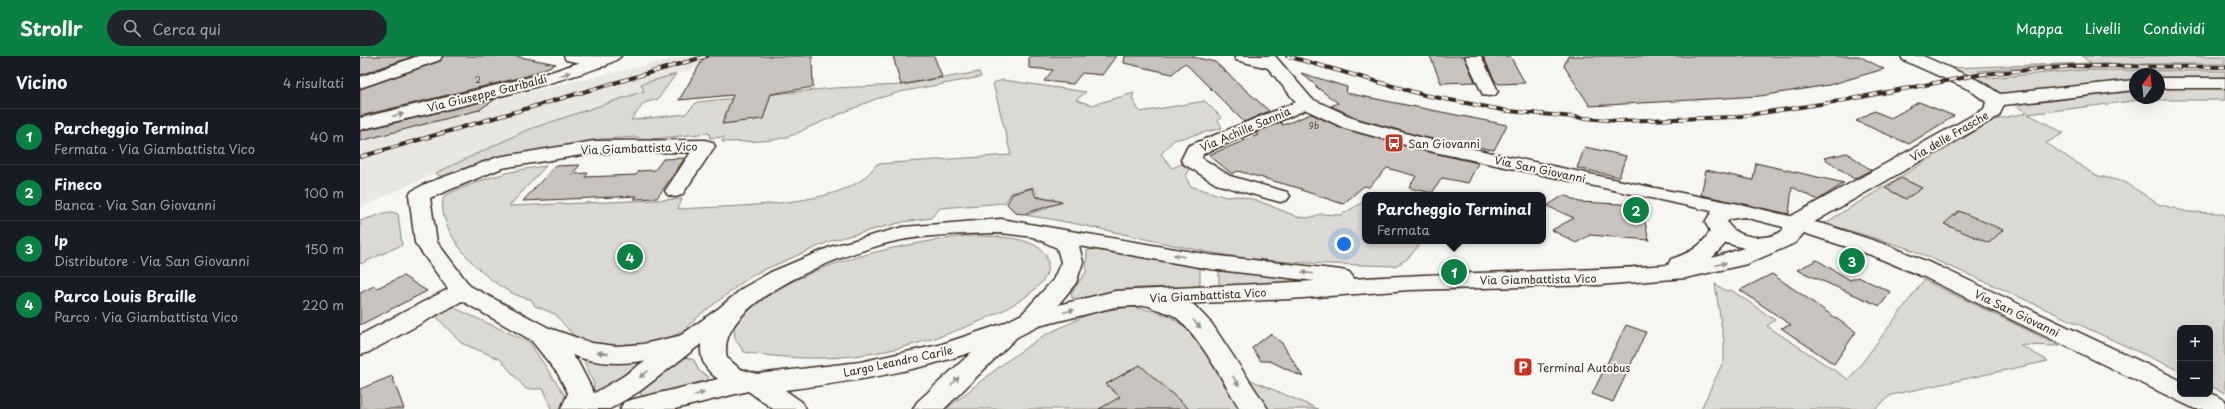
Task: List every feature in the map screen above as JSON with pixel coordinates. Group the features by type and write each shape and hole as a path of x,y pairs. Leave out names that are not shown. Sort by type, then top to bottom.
{"street":[{"path":"360,83 434,56"},
{"path":"572,56 606,59"},
{"path":"1242,56 1269,60"},
{"path":"1473,56 1489,91"},
{"path":"1909,56 1970,83 1996,100"},
{"name":"Via Giuseppe Garibaldi","path":"360,124 557,76 606,59"},
{"name":"Via San Giovanni","path":"1269,60 1306,103 1351,124 1420,143 1650,193 1770,216 1793,230 1815,236 1852,240 1932,272 2177,390"},
{"path":"2165,83 2225,83"},
{"name":"Via delle Frasche","path":"1770,245 1992,112 1996,100 2129,86"},
{"name":"Via Achille Sannia","path":"1280,196 1223,180 1191,160 1195,150 1306,103"},
{"name":"Via Giambattista Vico","path":"675,191 705,146 594,147 498,163 432,188 419,195 426,243 462,291 540,334 589,352 616,355 643,353 683,344"},
{"name":"Via San Giovanni","path":"1650,193 1686,205 1718,227 1742,241 1770,245"},
{"path":"1718,227 1718,217 1724,213 1744,211"},
{"path":"792,409 752,383 725,372 714,358 712,346 717,327 732,309 763,284 815,260 890,236 931,229 994,227 1038,232 1067,244 1072,262 1064,282 1021,325 927,409"},
{"name":"Via Giambattista Vico","path":"1641,273 1682,264 1699,256 1714,246 1718,227"},
{"name":"Via Giambattista Vico","path":"1038,232 1210,262 1388,283"},
{"name":"Via Giambattista Vico","path":"1021,325 1115,299 1290,291 1388,283 1599,278 1641,273 1686,271 1711,267 1740,259 1770,245"},
{"path":"360,346 462,291"},
{"path":"1152,298 1185,311 1203,330 1254,409"},
{"name":"Via Giambattista Vico","path":"589,409 631,384 732,309"},
{"name":"Largo Leandro Carile","path":"752,383 860,371 942,353 1021,325"},
{"name":"Via Giambattista Vico","path":"540,334 569,369 581,393 575,409"},
{"path":"634,409 752,383"},
{"path":"2193,397 2219,409"}],"shaded area":[{"path":"686,56 704,56 713,63 641,84 644,91 527,130 360,208 360,131"},
{"path":"2082,56 2225,56 2225,64 2074,64 1978,71 1988,78 2083,70 2129,70 2129,101 2028,114 2064,133 2046,143 2095,175 2125,182 2158,204 2188,212 2218,213 2225,215 2225,393 2213,387 2213,325 2177,325 2177,370 2002,289 1907,248 1825,223 1993,120 2027,113 1976,78 1951,68 2090,63"},
{"path":"2074,64 2225,64 2225,71 2165,71 2165,68 2129,68 2129,70 2083,70 1988,78 1978,71"},
{"path":"2165,71 2225,71 2225,100 2165,100"},
{"path":"979,72 981,77 900,92 873,100 796,134 765,141 722,142 724,137 710,138 709,133 642,140 638,137 601,139 495,159 448,176 439,176 436,173 527,130 644,91 641,84 676,74 658,99 644,103 631,120 685,114 697,102 834,88 901,85"},
{"path":"1003,80 1086,92 1076,100 1092,105 1134,93 1132,98 1140,112 1205,101 1222,118 1218,120 1222,128 1174,140 1161,154 1172,168 1182,164 1189,170 1186,177 1190,186 1226,197 1238,196 1256,200 1298,217 1308,218 1321,214 1341,215 1362,203 1362,244 1420,244 1407,259 1395,266 1251,259 1025,215 1045,209 1054,199 1038,196 1033,187 1011,193 1005,203 940,208 931,218 903,222 833,240 752,275 701,314 683,331 663,341 621,347 595,344 574,336 555,314 535,306 531,299 517,295 501,287 485,275 457,244 448,227 443,211 444,196 456,190 507,173 546,166 509,206 682,199 678,209 773,204 822,196 843,190 860,181 877,164 1011,155 993,83"},
{"path":"392,212 398,214 402,245 360,264 360,221 384,213"},
{"path":"966,236 987,236 1014,239 1037,247 1045,254 1048,263 1046,276 1027,296 998,313 947,334 896,349 831,358 788,357 744,352 735,339 734,327 754,306 780,288 809,274 840,262 906,245"},
{"path":"1093,249 1200,268 1200,288 1128,289 1083,298 1072,298 1071,293 1086,272 1087,251"},
{"path":"1219,271 1288,278 1294,280 1293,284 1219,287"},
{"path":"1924,280 2060,346 2020,345 2048,361 1891,395 1875,409 1701,409 1724,360 1724,342 1715,284 1726,291 1731,290 1775,320 1767,326 1849,380"},
{"path":"450,306 529,342 570,403 563,409 551,409 544,389 526,389 500,359 461,343 435,315"},
{"path":"1132,307 1168,316 1187,330 1205,351 1240,409 946,409 1004,363 1043,336 1093,312"},
{"path":"685,357 694,360 699,371 709,377 703,385 643,396 640,394 641,390"},
{"path":"583,358 652,358 593,398 594,384"},
{"path":"1246,379 1251,380 1318,409 1260,409"}],"building":[{"path":"367,56 414,56 360,75 360,58"},
{"path":"443,56 515,56 556,64 527,76 360,116 360,89 440,61"},
{"path":"705,56 812,56 813,87 771,94 763,119 722,124 733,95 679,100"},
{"path":"893,56 934,56 942,77 901,85"},
{"path":"1029,56 1116,56 1102,75 1082,73 1073,84 1044,81 1053,70 1029,68"},
{"path":"1125,56 1194,56 1193,57 1215,62 1269,111 1244,122 1185,63 1172,74 1124,63"},
{"path":"1430,56 1464,56 1475,82 1441,83"},
{"path":"1483,56 1510,56 1525,83 1499,84 1495,81"},
{"path":"1568,56 1859,56 1884,69 1829,85 1760,96 1590,106 1564,66"},
{"path":"1301,73 1347,87 1346,93 1507,125 1494,150 1423,137 1359,119 1331,106 1338,103 1315,86 1318,87"},
{"path":"497,98 479,110 360,141 360,131"},
{"path":"1919,102 1954,116 1909,144 1856,121 1874,111 1891,118"},
{"path":"1311,114 1344,129 1420,150 1478,163 1468,183 1442,178 1433,192 1409,188 1416,176 1387,168 1369,187 1364,186 1343,204 1301,190 1302,189 1238,171 1232,174 1209,155 1258,135 1255,133 1280,122 1283,125"},
{"path":"1585,147 1626,156 1619,177 1577,168"},
{"path":"1847,153 1871,170 1854,179 1824,158"},
{"path":"685,158 657,198 634,199 637,196 523,201 555,166 580,165 572,174 588,173 585,177 636,175 639,171 655,170 663,159"},
{"path":"1756,163 1844,183 1818,200 1792,187 1789,214 1701,195 1706,170 1753,180"},
{"path":"1901,178 1922,188 1906,199 1885,188"},
{"path":"1032,188 1036,197 1063,202 1023,214 1016,213 1007,204 1012,194"},
{"path":"1564,195 1579,202 1641,205 1649,240 1590,235 1576,243 1552,230 1574,218 1547,206"},
{"path":"1959,211 2003,230 1989,243 1944,224"},
{"path":"1817,260 1850,280 1858,277 1891,292 1880,306 1797,270"},
{"path":"1772,274 1856,332 1834,364 1781,328 1791,325 1740,290"},
{"path":"403,276 427,291 360,325 360,293 374,286 377,288"},
{"path":"1626,325 1646,332 1613,402 1592,394"},
{"path":"1270,334 1282,343 1303,377 1270,361 1261,361 1252,348"},
{"path":"1140,365 1189,409 1099,409 1120,397 1106,384"},
{"path":"392,376 404,409 360,409 360,389"}],"railway":[{"path":"360,157 707,56"},
{"path":"1287,56 1424,95 1508,111 1618,121 1735,117 1840,101 1983,74 2077,66 2225,67"}],"place":[{"name":"San Giovanni","path":"1394,143"},
{"name":"Fineco","path":"1636,210"},
{"name":"Parco Louis Braille","path":"630,257"},
{"name":"Ip","path":"1852,261"},
{"name":"Parcheggio Terminal","path":"1454,272"},
{"name":"Terminal Autobus","path":"1523,367"}]}
